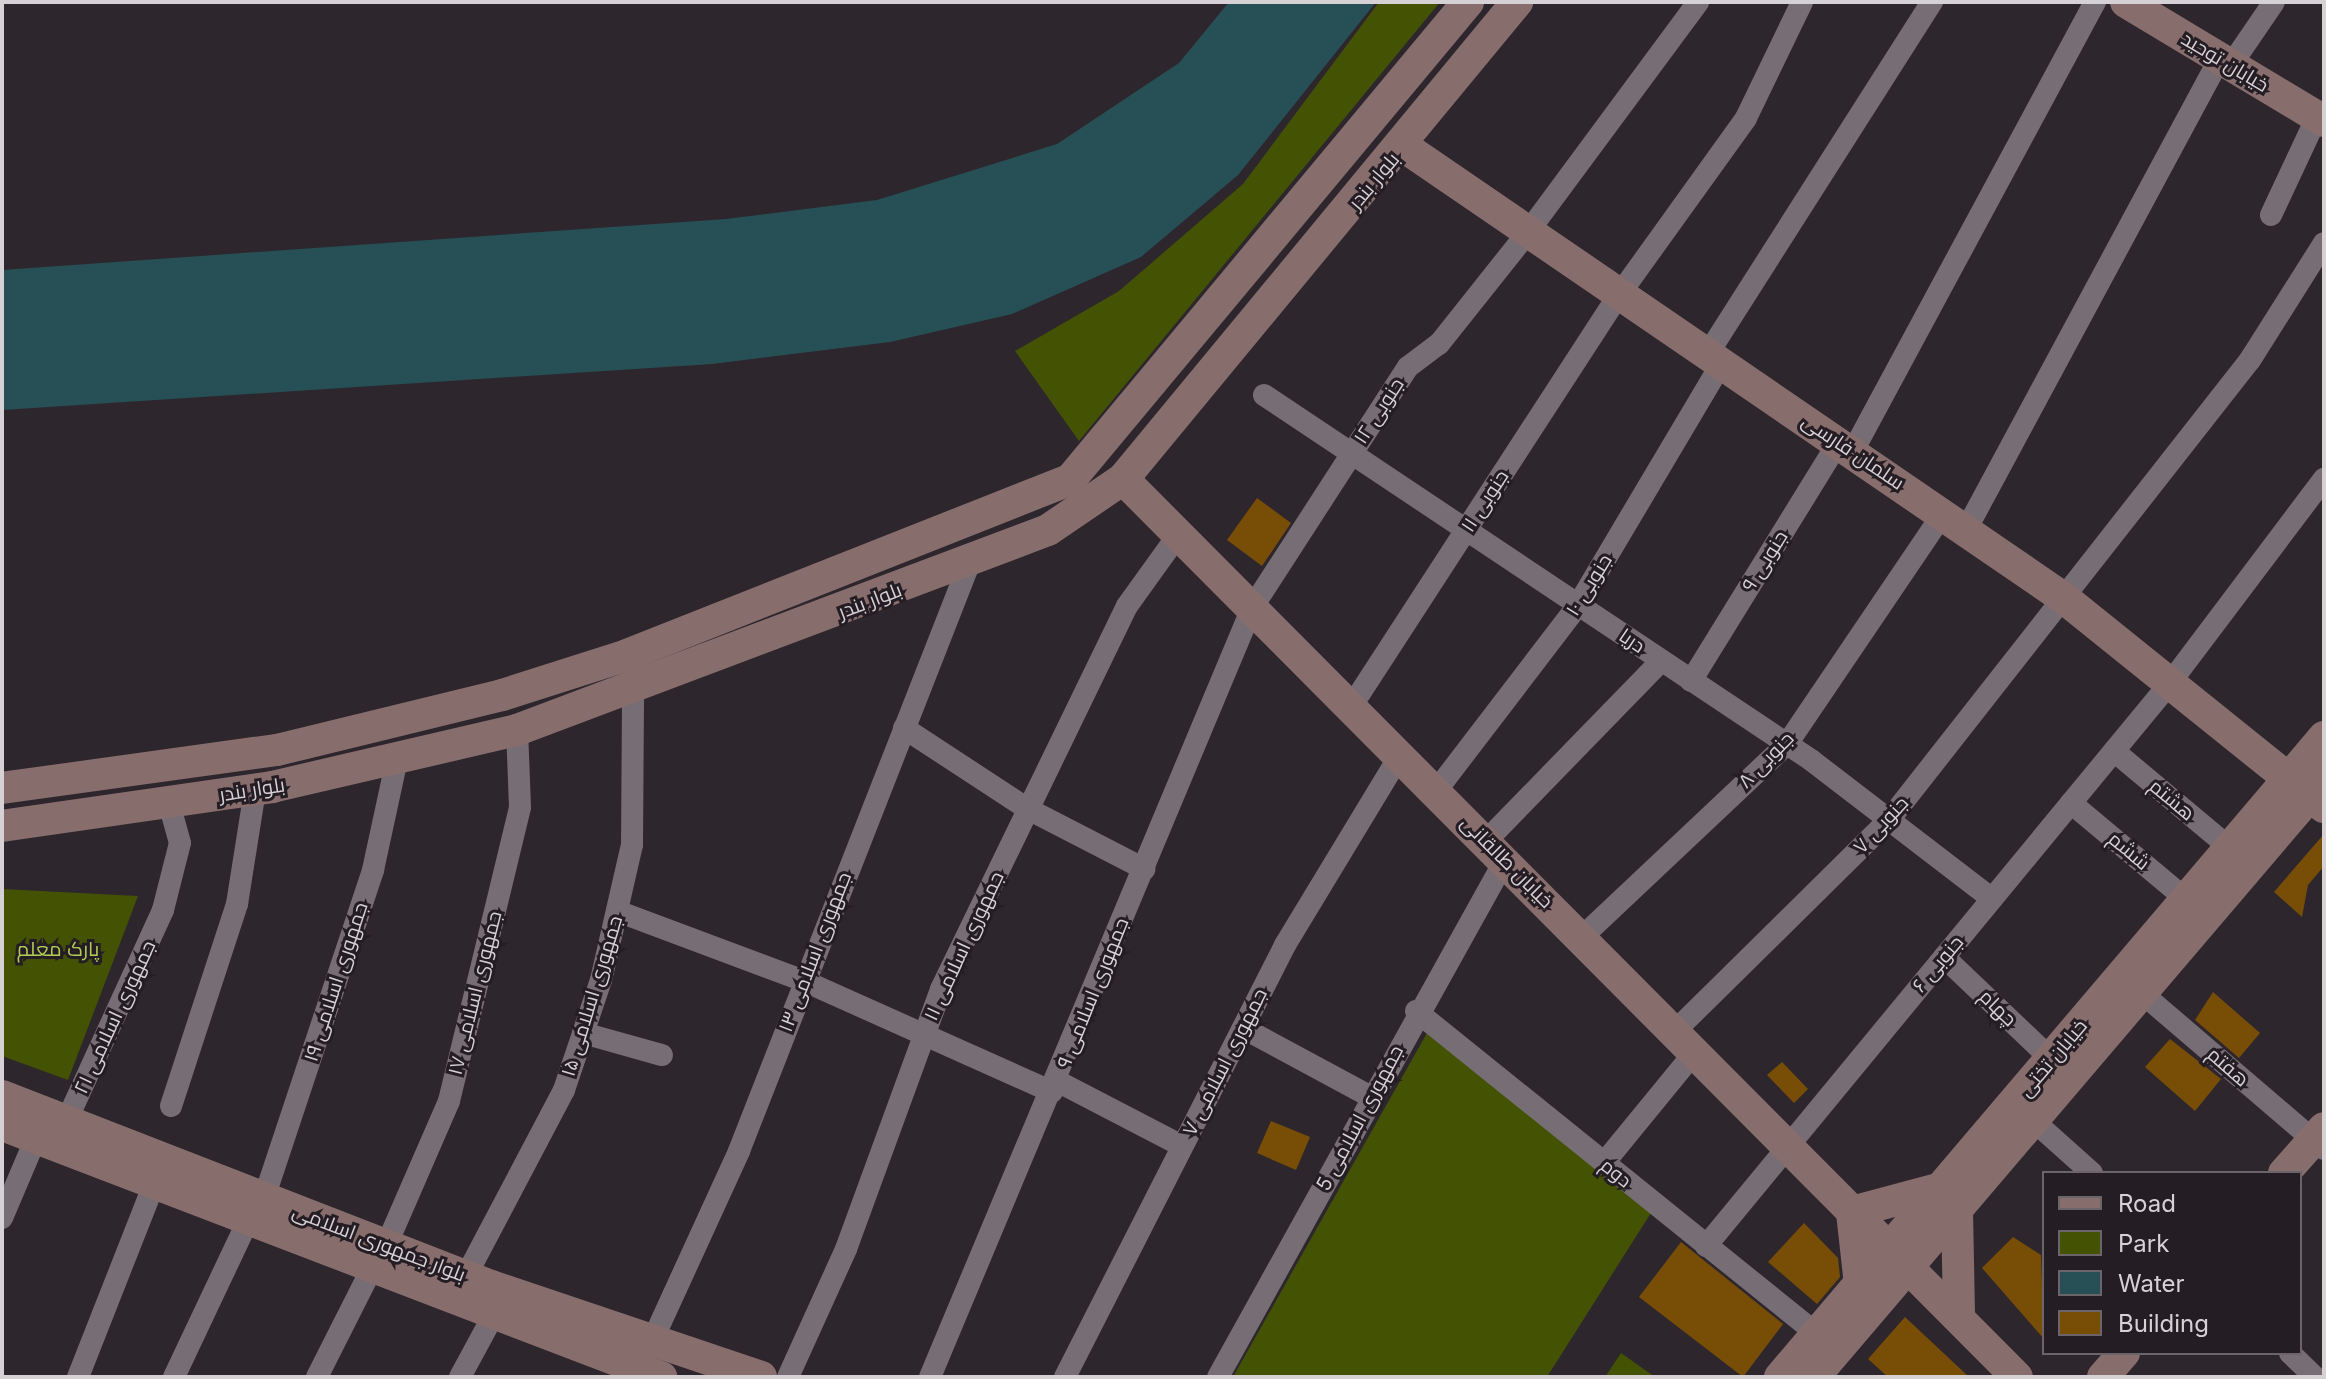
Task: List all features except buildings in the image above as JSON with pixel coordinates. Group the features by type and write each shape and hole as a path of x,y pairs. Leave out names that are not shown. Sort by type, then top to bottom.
{"main road":[{"name":"بلوار بندر","path":"2,826 255,790 396,764 517,730 633,692 969,564 1048,530 1123,479 1403,146 1517,2"},
{"name":"خیابان توحید","path":"2126,2 2320,119"},
{"name":"بلوار بندر","path":"2,788 84,780 277,750 502,695 627,655 1070,480 1467,3"},
{"path":"1467,3 1497,27"},
{"name":"سلمان فارسی","path":"1403,146 1955,521 2065,599 2312,790"},
{"name":"خیابان طالقانی","path":"1123,479 2017,1377"},
{"name":"خیابان تختی","path":"1947,1200 2036,1123 2312,790 2324,737"},
{"path":"84,780 89,815"},
{"name":"خیابان تختی","path":"1814,1377 1899,1258 1947,1200 2051,1059 2230,848 2312,790"},
{"name":"بلوار جمهوری اسلامی","path":"2,1096 256,1208 379,1258 494,1314 661,1377"},
{"name":"بلوار جمهوری اسلامی","path":"2,1125 155,1182 256,1208"},
{"path":"2286,1171 2320,1139"},
{"path":"1860,1285 1852,1212 1947,1200 1959,1318"},
{"name":"بلوار جمهوری اسلامی","path":"379,1258 466,1276 654,1337 761,1377"},
{"name":"خیابان تختی","path":"1780,1377 1860,1285 1899,1258"},
{"path":"2103,1377 2122,1355"}],"street":[{"name":"۱۲ جنوبی","path":"1252,608 1408,367 1439,344 1528,232 1698,2"},
{"name":"۱۱ جنوبی","path":"1351,707 1619,295 1746,118 1802,2"},
{"name":"۱۰ جنوبی","path":"1436,791 1578,605 1714,359 1932,2"},
{"name":"۹ جنوبی","path":"1691,681 1846,446 2095,2"},
{"name":"۸ جنوبی","path":"1582,937 1787,744 1955,521 2225,62 2274,2"},
{"path":"2271,215 2320,119"},
{"name":"۷ جنوبی","path":"1604,1163 1684,1043 1889,820 2065,599 2250,360 2324,243"},
{"name":"دریا","path":"1264,395 1787,744 1992,899"},
{"name":"۶ جنوبی","path":"1706,1246 2170,683 2324,479"},
{"name":"جمهوری اسلامی ۱۱","path":"788,1377 846,1249 924,1035 1028,809 1127,606 1178,535"},
{"name":"جمهوری اسلامی ۱۳","path":"654,1337 739,1151 802,980 969,564"},
{"name":"جمهوری اسلامی ۹","path":"930,1377 1055,1086 1252,608"},
{"path":"1496,851 1661,661"},
{"name":"جمهوری اسلامی ۱۵","path":"466,1276 564,1090 583,1033 632,845 633,692"},
{"path":"904,728 1028,809 1144,869"},
{"name":"جمهوری اسلامی ۱۷","path":"317,1377 379,1258 449,1101 520,807 517,730"},
{"name":"هشتم","path":"2114,751 2230,848"},
{"name":"جمهوری اسلامی ۷","path":"1065,1377 1243,1028 1400,755"},
{"name":"جمهوری اسلامی ۱۹","path":"174,1377 256,1208 373,870 396,764"},
{"path":"171,1106 237,904 255,790"},
{"name":"جمهوری اسلامی ۲۱","path":"66,1122 163,910 180,843 169,803"},
{"name":"ششم","path":"2071,803 2187,900"},
{"name":"جمهوری اسلامی 5","path":"1218,1377 1371,1097 1496,851"},
{"path":"617,911 802,980 924,1035 1055,1086 1182,1146"},
{"name":"چهام","path":"1944,957 2051,1059"},
{"name":"هفتم","path":"2143,994 2320,1139"},
{"name":"دوم","path":"1416,1011 1817,1334"},
{"path":"1243,1028 1371,1097"},
{"path":"583,1033 662,1055"},
{"path":"2036,1123 2090,1171"},
{"path":"2,1218 36,1138"},
{"path":"78,1377 155,1182"},
{"path":"460,1377 494,1314"},
{"path":"2292,1355 2315,1377"}],"green space":[{"path":"1379,2 1440,2 1079,441 1015,351 1119,291 1243,184"},
{"name":"پارک معلم","path":"2,889 138,896 68,1080 2,1056"},
{"path":"1427,1033 1656,1205 1547,1377 1233,1377"},
{"path":"1621,1353 1655,1377 1605,1377"}],"water":[{"path":"1229,2 1376,2 1238,175 1141,257 1012,314 890,342 712,364 2,410 2,270 726,219 877,200 1057,144 1179,63"}]}
